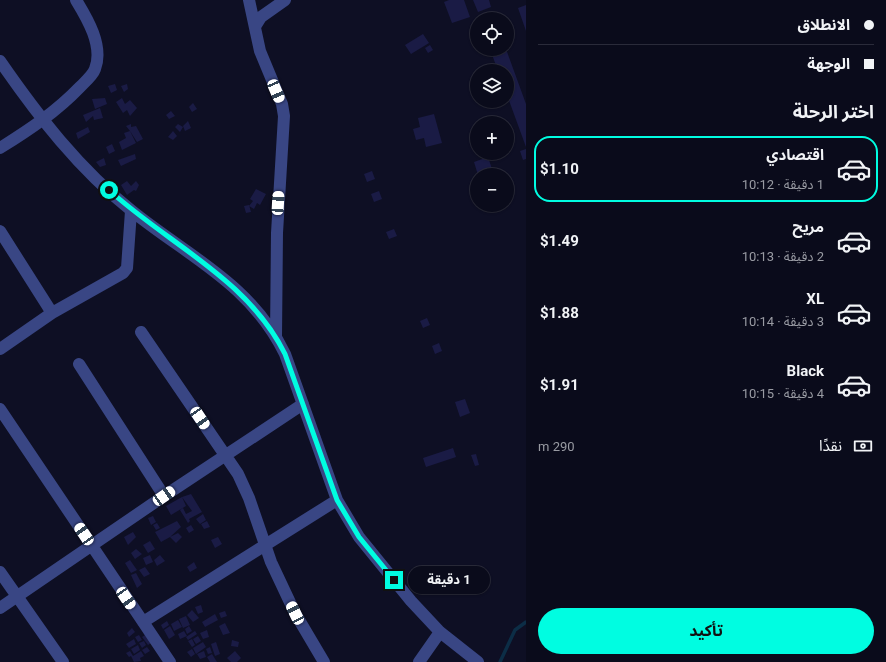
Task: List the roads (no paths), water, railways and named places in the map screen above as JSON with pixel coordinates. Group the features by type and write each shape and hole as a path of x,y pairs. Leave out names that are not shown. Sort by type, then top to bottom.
{"street":[{"path":"0,148 43,121 72,96 95,70 97,53 93,33 76,0"},
{"path":"249,0 256,25 256,34 260,51 282,104 284,116 277,233 276,336"},
{"path":"256,25 261,17 285,0"},
{"path":"0,61 43,121 70,152 131,210 208,265 245,298 276,336 285,354 337,500 359,537 411,601 440,632 478,662"},
{"path":"0,348 52,312 118,277 127,268 131,210"},
{"path":"0,232 52,312"},
{"path":"141,332 238,474 249,498 264,545 295,613 324,662"},
{"path":"79,364 164,496"},
{"path":"0,608 302,404"},
{"path":"0,409 170,662"},
{"path":"143,622 337,500"},
{"path":"0,572 63,662"},
{"path":"419,662 440,632"}],"waterway":[{"path":"500,662 515,630 526,622"}]}
